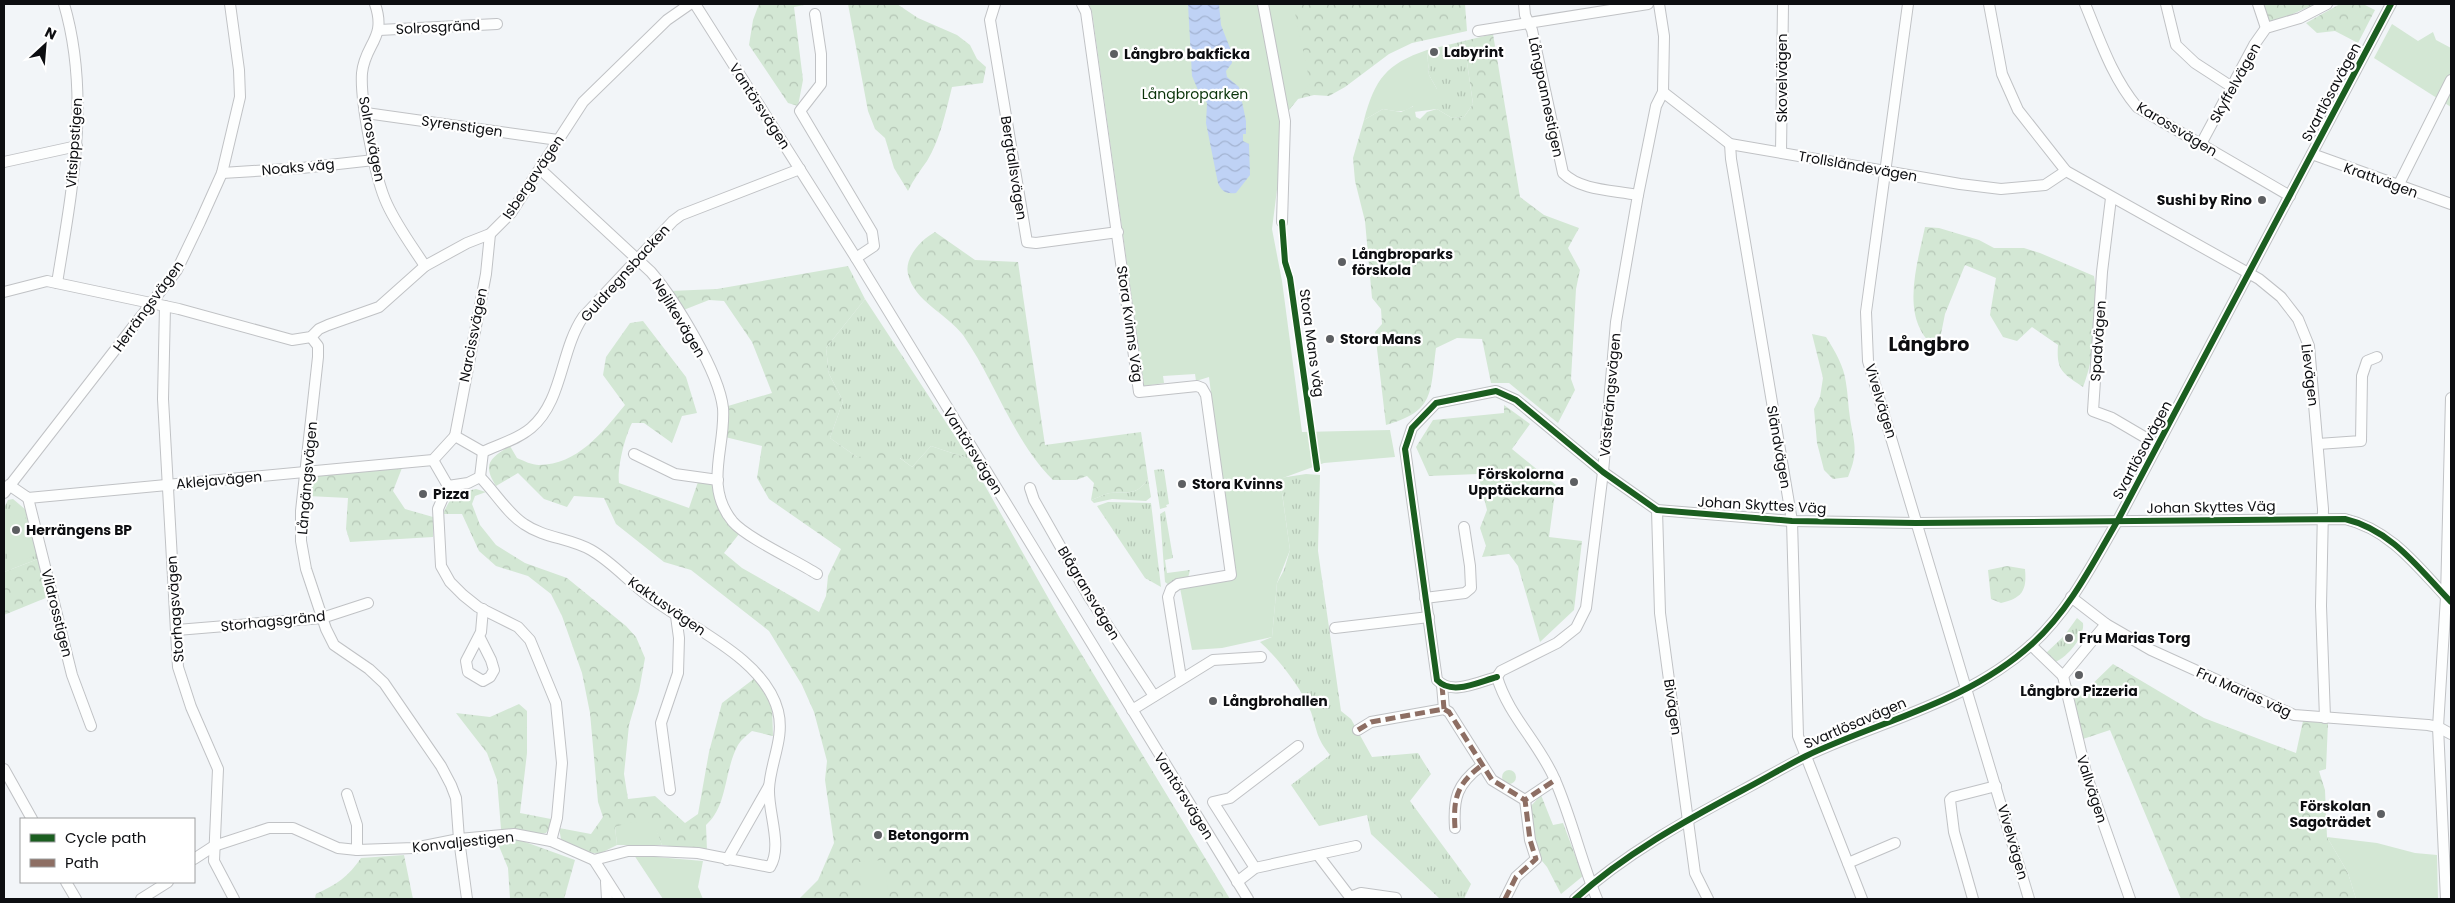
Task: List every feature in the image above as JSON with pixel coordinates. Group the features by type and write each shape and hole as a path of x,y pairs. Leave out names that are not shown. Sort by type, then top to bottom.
{"street":[{"name":"Vitsippstigen","path":"57,283 77,146 78,68 64,4"},
{"name":"Herrängsvägen","path":"7,489 177,270 222,173 236,117 240,84 230,4"},
{"path":"375,4 379,15 379,30"},
{"name":"Isbergavägen","path":"4,292 47,281 165,306 292,340 311,337 328,325 378,307 425,266 490,234 511,213 558,140 593,91 667,20 690,4"},
{"name":"Vantörsvägen","path":"695,4 856,258 1248,899"},
{"name":"Bergtallsvägen","path":"995,4 990,20 992,36 1027,242 1036,243 1118,232"},
{"name":"Stora Kvinns Väg","path":"1082,4 1086,12 1139,392 1197,386 1202,388 1206,395 1231,575 1178,584 1171,589 1168,597 1181,678"},
{"path":"1263,4 1285,120 1282,222"},
{"name":"Långpannestigen","path":"1524,4 1532,30 1563,173 1572,181 1581,185 1638,195"},
{"path":"1478,31 1648,4"},
{"name":"Västerängsvägen","path":"1498,677 1501,671 1557,643 1576,628 1586,608 1603,472 1616,322 1656,106 1663,92 1664,36 1659,4"},
{"name":"Skovelvägen","path":"1782,152 1783,4"},
{"name":"Vivelvägen","path":"1908,4 1887,170 1866,312 1868,361 2029,899"},
{"name":"Lievägen","path":"1989,4 2002,74 2018,110 2066,171 2249,274 2280,297 2298,319 2309,346 2318,444 2323,518 2321,606 2325,718"},
{"name":"Karossvägen","path":"2085,4 2109,64 2123,91 2137,107 2290,196"},
{"path":"2166,4 2176,46 2195,63 2232,87"},
{"path":"2258,4 2266,28"},
{"name":"Skyffelvägen","path":"2201,144 2266,28 2300,18 2327,4"},
{"name":"Svartlösavägen","path":"1575,899 1591,884 1628,856 1687,820 1805,757 1967,690 2031,645 2051,626 2118,520 2391,4"},
{"path":"815,14 821,54 822,84 800,112 872,232 874,246 856,258"},
{"name":"Solrosgränd","path":"379,30 497,24"},
{"name":"Solrosvägen","path":"379,30 366,58 362,72 374,160 386,203 425,266"},
{"path":"2398,186 2451,80"},
{"name":"Trollsländevägen","path":"1663,92 1730,144 2001,189 2045,185 2066,171"},
{"name":"Syrenstigen","path":"366,112 558,140"},
{"name":"Sländvägen","path":"1730,144 1792,522 1798,736 1862,899"},
{"path":"4,162 77,146"},
{"name":"Krattvägen","path":"2312,154 2451,204"},
{"name":"Noaks väg","path":"222,173 302,168 374,160"},
{"name":"Guldregnsbacken","path":"483,452 517,437 531,428 541,418 555,390 574,330 583,317 638,261 663,231 682,216 800,169"},
{"name":"Nejlikevägen","path":"540,170 554,180 661,284 698,346 719,388 723,410 717,464 718,480 724,504 733,522 745,533 817,574"},
{"name":"Spadvägen","path":"2111,198 2102,272 2093,411 2112,418 2158,445"},
{"name":"Narcissvägen","path":"455,436 486,274 490,234"},
{"name":"Storhagsvägen","path":"165,306 163,399 178,667 181,680 218,769 214,862 234,899"},
{"name":"Långängsvägen","path":"311,337 318,346 318,357 305,472 301,541 306,570 322,618 334,645 369,669 384,683 441,766 456,798 467,899"},
{"path":"2318,444 2361,441 2362,376 2367,361 2377,357"},
{"path":"1597,899 1555,780 1543,757 1502,692 1498,677 1451,689 1442,685 1437,680 1405,449 1412,428 1436,403 1496,391 1516,400 1603,472 1657,510"},
{"path":"2446,899 2438,727 2449,600 2451,398"},
{"path":"455,436 483,452 480,477 468,483 448,486 433,460 455,436"},
{"path":"634,454 675,474 718,480"},
{"name":"Aklejavägen","path":"28,498 433,460"},
{"name":"Kaktusvägen","path":"480,477 523,524 545,535 582,545 592,550 676,616 736,656 753,671 770,693 779,713 780,735 769,785 727,860 770,868 776,851 769,785"},
{"path":"448,486 438,510 441,566 450,582 463,595 483,609 518,627 530,640 556,703 562,763 557,818 551,842"},
{"name":"Blågransvägen","path":"1030,488 1034,500 1090,597 1154,696"},
{"path":"7,489 28,498"},
{"name":"Vildrosstigen","path":"28,498 72,674 91,726"},
{"name":"Johan Skyttes Väg","path":"1657,510 1792,522 1916,524 2118,520 2346,519 2377,530 2392,540 2449,600"},
{"name":"Bivägen","path":"1657,510 1660,613 1687,820 1695,873 1708,899"},
{"path":"1425,598 1465,593 1471,588 1470,566 1464,527"},
{"path":"2031,645 2063,676 2106,624 2071,597"},
{"name":"Storhagsgränd","path":"176,630 322,618 368,604"},
{"path":"479,636 483,609"},
{"path":"670,790 661,723 678,673 679,638 676,616"},
{"path":"1335,628 1428,616"},
{"name":"Fru Marias väg","path":"2106,624 2150,650 2294,715 2438,727 2451,734"},
{"path":"1132,710 1213,660 1261,657"},
{"name":"Vallvägen","path":"2063,676 2087,777 2130,899"},
{"path":"1442,685 1444,709"},
{"path":"1358,730 1371,722 1444,709 1449,712 1482,766 1502,788 1524,800"},
{"path":"1255,868 1213,802 1230,798 1298,746"},
{"path":"1455,828 1455,803 1462,784 1482,766"},
{"path":"4,769 31,818"},
{"path":"1524,800 1555,780"},
{"name":"Vivelvägen","path":"1973,899 1954,832 1950,800 1953,797 1996,786"},
{"path":"347,794 357,825 357,850"},
{"path":"1505,899 1516,877 1536,859 1530,840 1524,800"},
{"name":"Konvaljestigen","path":"195,858 200,853 214,846 269,828 293,828 338,848 357,850 414,848 459,839 514,834 551,842 594,860"},
{"path":"1848,863 1895,843"},
{"path":"1238,882 1255,868 1356,846"},
{"path":"619,899 594,860 628,850 636,850 698,853 727,860"},
{"path":"1318,855 1350,896 1361,893 1396,898"},
{"path":"606,879 607,899"},
{"path":"67,883 76,899"},
{"path":"141,899 166,883"}],"green space":[{"path":"759,4 809,4 794,7 803,80 798,106 788,103 749,45 753,20"},
{"path":"848,4 897,4 918,18 957,35 970,45 977,59 986,67 983,83 952,87 936,144 908,191 894,168 885,138 875,129 868,111"},
{"name":"Långbroparken","path":"1089,4 1293,4 1310,83 1281,120 1281,158 1272,229 1282,281 1302,432 1390,430 1395,457 1324,463 1280,479 1290,550 1277,583 1272,637 1222,648 1192,650 1180,588 1229,581 1234,577 1209,377 1196,381 1195,374 1163,376 1164,383 1144,386 1092,12"},
{"path":"1237,4 1465,4 1467,31 1412,43 1389,54 1345,87 1329,96 1314,95 1298,99 1281,120"},
{"path":"2261,4 2315,4 2273,23 2267,22"},
{"path":"2340,4 2363,4 2375,10 2358,43 2335,31 2317,33 2306,23"},
{"path":"2392,24 2418,41 2433,32 2436,40 2451,48 2451,107 2374,58"},
{"path":"1493,34 1520,197 1544,215 1579,228 1568,248 1580,270 1576,289 1571,379 1575,390 1558,423 1509,383 1491,383 1482,339 1457,338 1436,348 1433,377 1427,398 1422,406 1402,420 1386,425 1375,332 1382,324 1381,309 1372,298 1365,221 1355,181 1353,158 1364,120 1383,109 1401,112 1414,106 1416,117 1420,119 1427,112 1437,109 1452,118 1464,117 1473,104 1464,41"},
{"path":"1464,41 1473,104 1464,117 1452,118 1437,109 1437,89 1429,75 1427,50"},
{"path":"1427,50 1429,75 1437,89 1437,109 1414,112 1413,106 1402,111 1383,109 1364,120 1373,94 1384,75 1401,61"},
{"path":"1925,227 1939,228 1979,240 1994,248 2024,248 2094,276 2096,302 2095,332 2090,362 2083,387 2062,370 2058,361 2058,345 2032,327 2017,341 2003,337 1990,315 1996,278 1965,265 1945,314 1938,349 1926,338 1918,324 1914,309 1915,276"},
{"path":"935,232 975,260 1018,262 1045,445 1141,432 1148,479 1143,485 1135,491 1108,494 1091,500 1094,483 1087,476 1076,480 1053,480 1039,465 1027,448 963,335 949,320 924,300 911,284 907,268 911,255 925,239"},
{"path":"848,266 865,299 826,348 829,374 843,401 830,438 857,457 869,456 882,445 912,467 931,446 970,459 1059,617 1230,899 799,899 818,880 834,843 825,780 827,761 814,712 802,685 769,631 691,570 664,562 616,524 604,498 574,496 567,507 544,499 518,473 496,486 489,472 490,462 497,454 510,446 517,458 525,462 536,465 553,464 577,453 608,426 625,405 603,375 606,357 630,323 643,321 686,377 697,413 682,416 672,443 644,423 632,423 622,452 619,483 689,508 698,482 710,483 714,488 726,522 739,534 724,553 742,568 819,612 826,596 828,576 841,549 769,499 757,478 762,446 725,437 728,406 772,393 752,342 724,301 709,300 681,311 670,291 717,289"},
{"path":"865,299 970,459 931,446 912,467 900,458 857,457 830,438 843,401 829,374 826,348"},
{"path":"1812,334 1826,337 1839,359 1845,377 1855,448 1854,460 1848,477 1833,479 1824,470 1817,443 1814,409 1820,397 1823,378"},
{"path":"1504,405 1530,424 1512,449 1556,485 1549,537 1582,541 1574,610 1540,642 1518,566 1509,554 1482,557 1486,546 1480,528 1487,510 1478,474 1429,476 1416,447 1433,420 1504,413"},
{"path":"402,468 393,491 405,509 433,517 433,537 350,542 346,529 348,498 308,496 308,481 315,475"},
{"path":"1154,470 1164,470 1169,504 1166,505 1167,507 1160,509"},
{"path":"1306,474 1320,475 1318,551 1341,711 1351,719 1372,757 1418,753 1431,774 1410,801 1471,884 1464,899 1440,899 1371,834 1367,815 1319,826 1291,785 1330,755 1320,739 1311,712 1296,684 1260,642 1272,637 1277,583 1284,570 1290,550 1280,478"},
{"path":"1148,479 1151,497 1146,501 1112,499 1094,503 1091,500 1105,494 1135,491"},
{"path":"476,489 486,492 475,496 472,504 480,525 496,545 525,563 567,578 626,626 636,637 645,658 639,691 629,725 624,774 628,799 655,796 685,823 698,814 709,752 722,703 755,678 772,706 773,736 752,731 738,745 730,765 718,808 706,825 707,851 662,845 653,823 615,827 617,845 599,854 578,850 561,839 559,828 591,834 603,817 598,802 590,713 582,673 562,616 551,594 528,576 496,566 479,551 462,514 443,514 449,502 455,496"},
{"name":"Herrängens BP","path":"13,499 26,510 38,559 4,572 4,508 8,500"},
{"path":"1108,502 1151,503 1161,587 1145,578 1097,506"},
{"path":"1165,511 1173,558 1165,560 1167,573 1190,570 1188,578 1169,585 1165,582 1160,514"},
{"name":"Herrängens BP","path":"24,513 35,556 9,563 4,543 4,518"},
{"path":"38,559 48,597 4,615 4,572"},
{"path":"2007,566 2025,569 2025,583 2022,592 2018,596 2001,603 1991,599 1988,570"},
{"path":"2077,618 2083,623 2083,628 2075,646 2065,656 2055,662 2045,654 2064,636"},
{"path":"2113,664 2204,718 2296,753 2303,721 2328,723 2326,769 2319,771 2325,790 2327,837 2348,873 2356,899 2181,899 2110,730 2083,739 2069,684 2084,692"},
{"path":"519,704 527,711 527,753 520,813 551,819 551,826 546,833 541,834 501,829 497,780 487,753 456,713 490,717"},
{"path":"1506,770 1512,770 1516,777 1512,784 1506,784 1502,780 1502,774"},
{"path":"1541,795 1553,825 1563,823 1583,876 1561,894 1547,867 1537,855 1530,807"},
{"path":"631,822 654,823 662,845 617,845 615,827"},
{"path":"2327,837 2377,843 2415,853 2437,855 2438,899 2356,899 2348,873"},
{"path":"496,839 517,839 575,860 564,899 510,899 508,868"},
{"path":"404,855 413,899 315,899 316,894 347,875 361,858"},
{"path":"634,855 703,861 698,887 703,899 663,899"},
{"path":"882,860 890,899 863,899 859,862"}],"water":[{"path":"1188,4 1219,4 1221,25 1230,48 1232,63 1226,71 1227,77 1239,87 1246,121 1246,134 1243,134 1243,141 1249,144 1250,175 1236,193 1225,192 1218,183 1206,123 1207,103 1198,90 1192,76"}],"marked path":[{"path":"1442,685 1444,709"},
{"path":"1358,730 1371,722 1444,709 1449,712 1492,780 1525,800"},
{"path":"1455,828 1455,808 1458,792 1467,779 1481,766"},
{"path":"1505,899 1516,877 1536,859 1530,840 1525,800 1555,780"}],"cycle path":[{"path":"1575,899 1634,853 1698,814 1806,756 1923,709 1980,681 2007,664 2032,644 2058,617 2080,586 2118,520 2391,4"},
{"name":"Stora Mans väg","path":"1282,222 1285,262 1290,278 1317,469"},
{"path":"1497,677 1458,687 1443,685 1437,680 1405,449 1412,428 1436,403 1496,391 1516,400 1603,472 1657,510 1792,521 1916,523 2345,519 2362,524 2391,541 2416,564 2451,602"}],"place":[{"name":"Labyrint","path":"1434,52"},
{"name":"Långbro bakficka","path":"1114,54"},
{"name":"Sushi by Rino","path":"2262,200"},
{"name":"Långbroparks förskola","path":"1342,262"},
{"name":"Stora Mans","path":"1330,339"},
{"name":"Förskolorna Upptäckarna","path":"1574,482"},
{"name":"Stora Kvinns","path":"1182,484"},
{"name":"Pizza","path":"423,494"},
{"name":"Herrängens BP","path":"16,530"},
{"name":"Fru Marias Torg","path":"2069,638"},
{"name":"Långbro Pizzeria","path":"2079,675"},
{"name":"Långbrohallen","path":"1213,701"},
{"name":"Förskolan Sagoträdet","path":"2381,814"},
{"name":"Betongorm","path":"878,835"}],"district":[{"name":"Långbro","path":"1929,344"}]}
